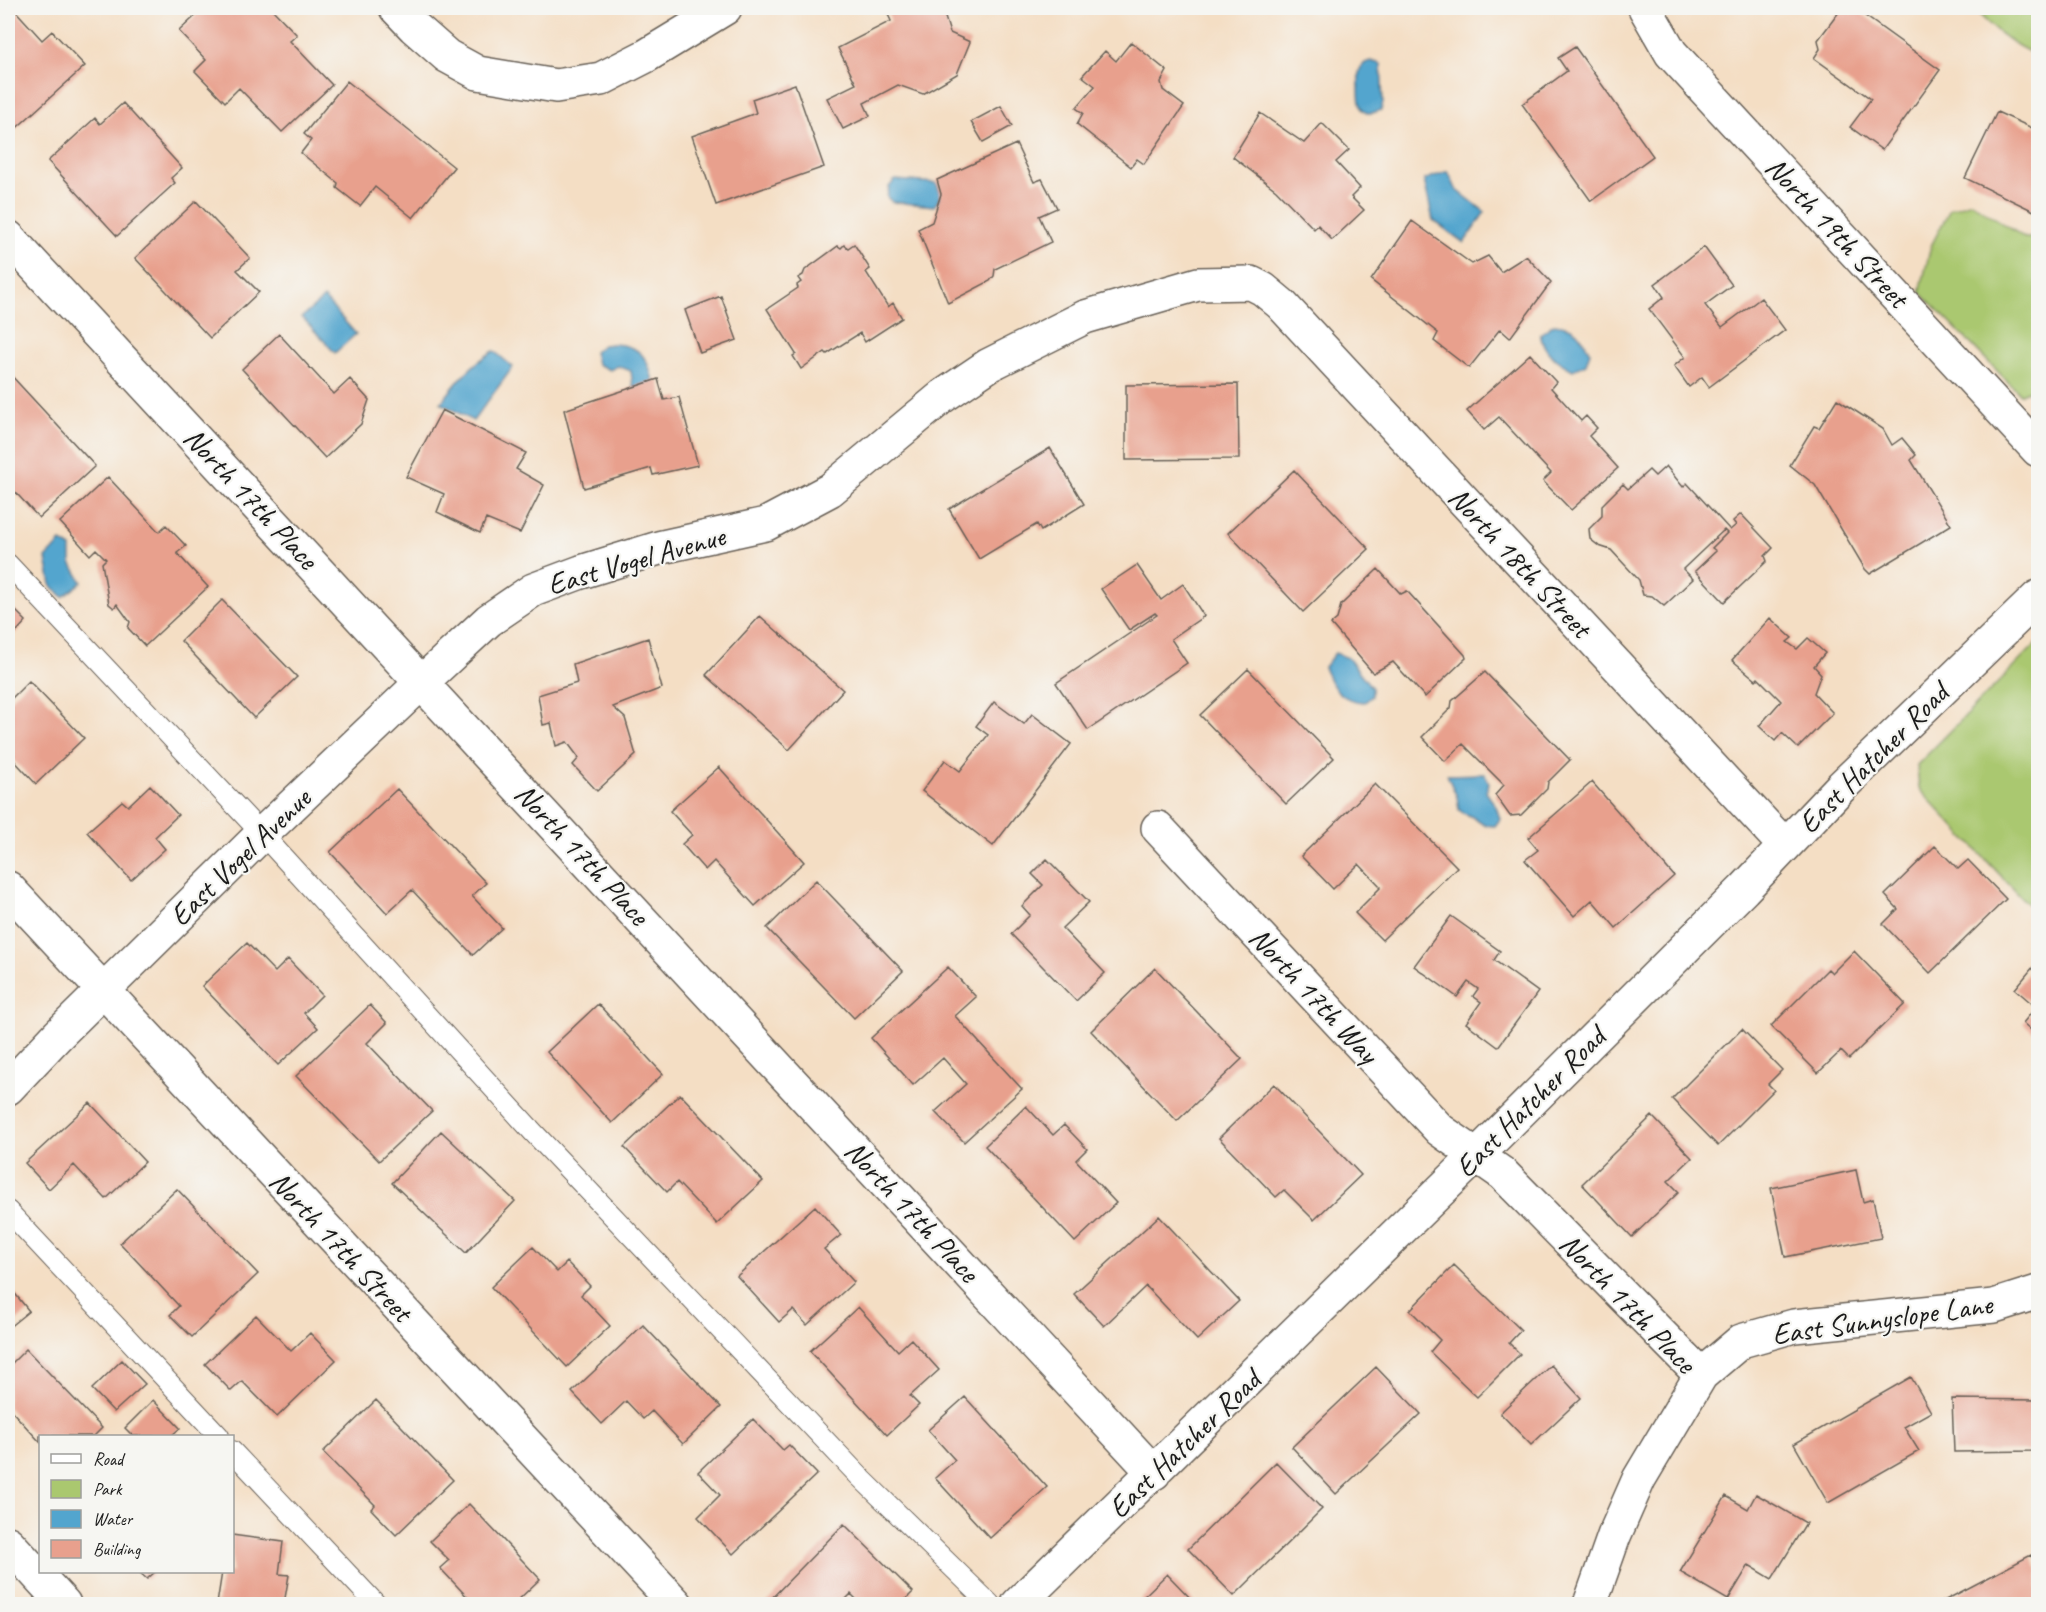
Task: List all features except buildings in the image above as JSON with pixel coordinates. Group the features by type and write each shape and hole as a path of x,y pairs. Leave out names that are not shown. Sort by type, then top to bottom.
{"street":[{"path":"396,8 447,56 478,73 556,86 601,79 646,56 725,8"},
{"name":"North 19th Street","path":"1645,8 1671,52 2038,450"},
{"name":"North 17th Place","path":"8,237 1154,1473"},
{"name":"East Vogel Avenue","path":"8,1088 262,834 422,682 489,620 533,590 581,572 671,545 766,524 830,490 943,396 989,365 1085,317 1198,284 1251,283"},
{"name":"North 18th Street","path":"1251,283 1263,289 1281,304 1785,846"},
{"name":"East Hatcher Road","path":"1018,1605 1744,890 1841,787 2038,597"},
{"name":"North 17th Way","path":"1158,828 1440,1130 1476,1156"},
{"name":"North 17th Street","path":"8,888 676,1605"},
{"name":"North 17th Place","path":"1476,1156 1503,1174 1701,1375 1639,1479 1614,1536 1590,1605"},
{"name":"East Sunnyslope Lane","path":"1701,1375 1741,1341 1794,1326 1994,1306 2038,1292"},
{"path":"8,1543 64,1605"}],"lane":[{"path":"8,564 262,834 549,1149 859,1476 990,1605"},
{"path":"8,1211 217,1435"},
{"path":"234,1453 376,1605"}],"green space":[{"path":"1973,8 2038,8 2038,56 2003,35"},
{"path":"1971,202 2025,238 2038,238 2038,387 2020,394 1920,292 1931,246 1950,209"},
{"path":"2038,642 2038,915 1919,789 1917,765"}],"water":[{"path":"1371,61 1381,64 1383,103 1381,110 1368,113 1364,112 1360,105 1359,76 1361,67"},
{"path":"1448,171 1456,189 1485,212 1464,243 1433,220 1424,180"},
{"path":"895,180 936,183 939,198 934,206 892,202 887,197 889,187"},
{"path":"324,298 356,334 335,353 302,317"},
{"path":"1554,324 1573,329 1580,335 1590,352 1586,364 1573,370 1556,360 1544,346 1540,334"},
{"path":"603,345 629,347 640,353 648,364 653,381 633,387 631,371 618,366 610,370 597,364 594,352"},
{"path":"494,351 513,367 473,421 441,403 471,368"},
{"path":"61,542 71,548 71,563 82,582 63,597 51,585 46,558"},
{"path":"1335,653 1348,658 1372,688 1372,696 1365,702 1344,696 1330,681 1324,667"},
{"path":"1485,774 1489,783 1486,792 1496,806 1500,819 1495,826 1482,824 1459,810 1457,797 1447,775"}]}
